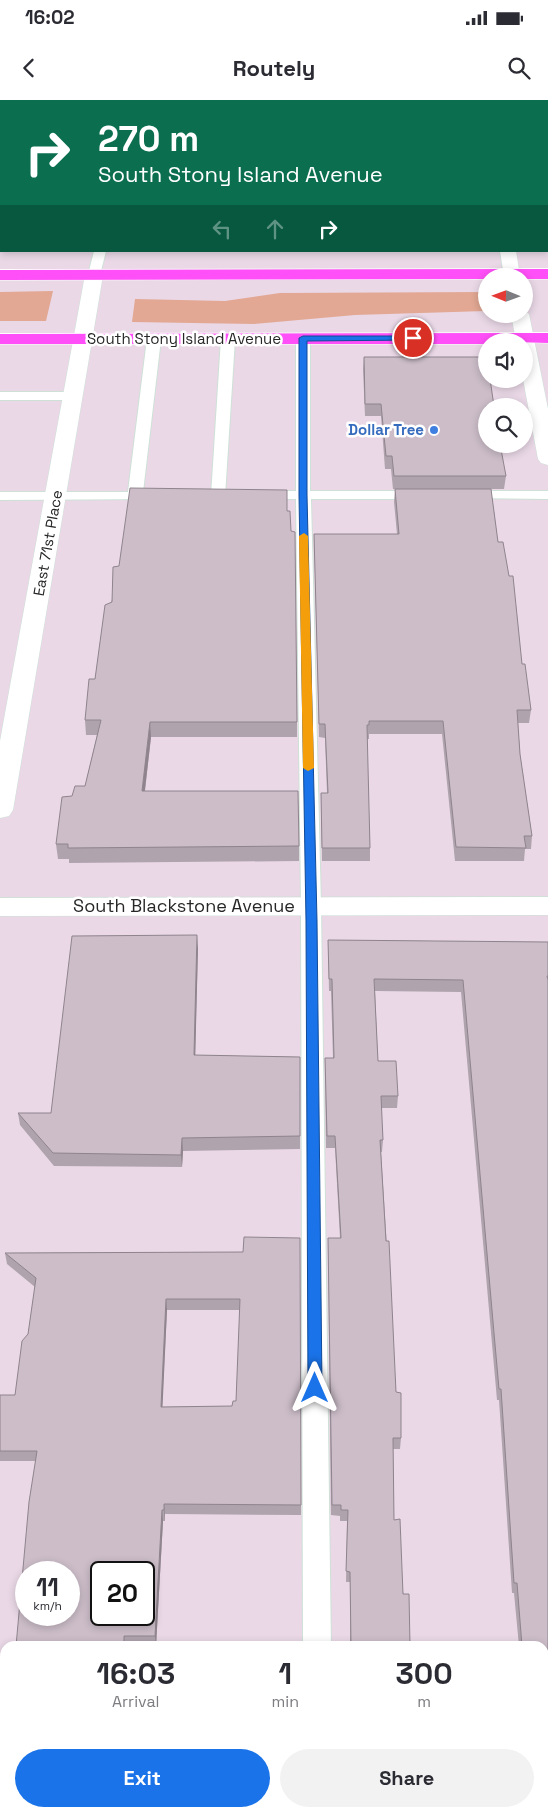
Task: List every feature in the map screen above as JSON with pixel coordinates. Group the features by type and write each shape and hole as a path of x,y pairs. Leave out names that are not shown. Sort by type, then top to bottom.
{"highway":[{"path":"533,275 548,274"},
{"path":"0,275 478,276"},
{"name":"South Stony Island Avenue","path":"0,339 478,338"},
{"name":"South Stony Island Avenue","path":"533,338 548,338"}],"street":[{"path":"508,252 511,268"},
{"name":"East 71st Place","path":"0,810 94,275"},
{"path":"533,380 548,460"},
{"name":"South Blackstone Avenue","path":"0,907 548,906"}],"lane":[{"path":"94,275 100,252"},
{"path":"218,496 228,338"},
{"path":"303,338 303,495 311,906 317,1641"},
{"path":"135,496 154,339"},
{"path":"0,396 74,396"},
{"path":"200,496 431,495"},
{"path":"450,495 548,495"},
{"path":"0,496 172,496"}],"shaded area":[{"path":"53,291 46,321 0,321 0,292"},
{"path":"478,292 478,311 355,315 254,324 132,322 135,299 225,301 280,293"}],"building":[{"name":"Dollar Tree","path":"364,357 478,357 478,388 491,388 493,398 478,398 478,453 502,453 506,476 394,476 392,456 386,456 381,404 365,404"},
{"path":"130,488 287,490 287,511 290,511 291,531 295,532 297,722 150,722 142,791 298,791 299,846 68,848 68,844 56,844 62,797 72,796 75,786 85,786 101,720 85,720 89,679 95,679 105,605 112,602 113,567 119,566"},
{"path":"395,489 491,489 498,542 503,542 509,576 513,576 522,664 525,664 531,710 517,710 520,754 532,836 524,836 526,848 456,847 443,721 369,721 369,725 367,725 370,848 322,848 321,793 328,793 325,724 319,724 314,534 399,534"},
{"path":"197,935 194,1055 300,1057 300,1136 182,1138 181,1155 53,1153 18,1113 51,1113 72,936"},
{"path":"328,940 548,942 548,1641 522,1641 517,1583 514,1583 501,1389 499,1389 463,980 374,979 378,1061 396,1061 398,1096 381,1096 383,1140 380,1140 386,1241 389,1241 396,1392 401,1393 401,1438 393,1438 394,1520 400,1519 403,1594 409,1594 410,1641 351,1641 350,1572 346,1571 348,1510 341,1510 341,1505 332,1505 328,1238 341,1238 335,1136 327,1136 325,1058 334,1058 332,979 329,979"},
{"path":"244,1237 300,1238 301,1505 164,1504 164,1510 162,1510 155,1636 124,1636 124,1641 16,1641 18,1626 80,1626 80,1561 24,1561 29,1502 37,1451 0,1451 0,1395 15,1395 22,1341 28,1334 36,1278 5,1253 243,1252","holes":["166,1299 240,1299 236,1401 233,1401 232,1406 161,1407"]}],"slow traffic":[{"path":"304,536 308,768"}],"place":[{"name":"Dollar Tree","path":"434,430"}],"route":[{"path":"315,1388 311,921 303,495 303,338 413,338"}]}
